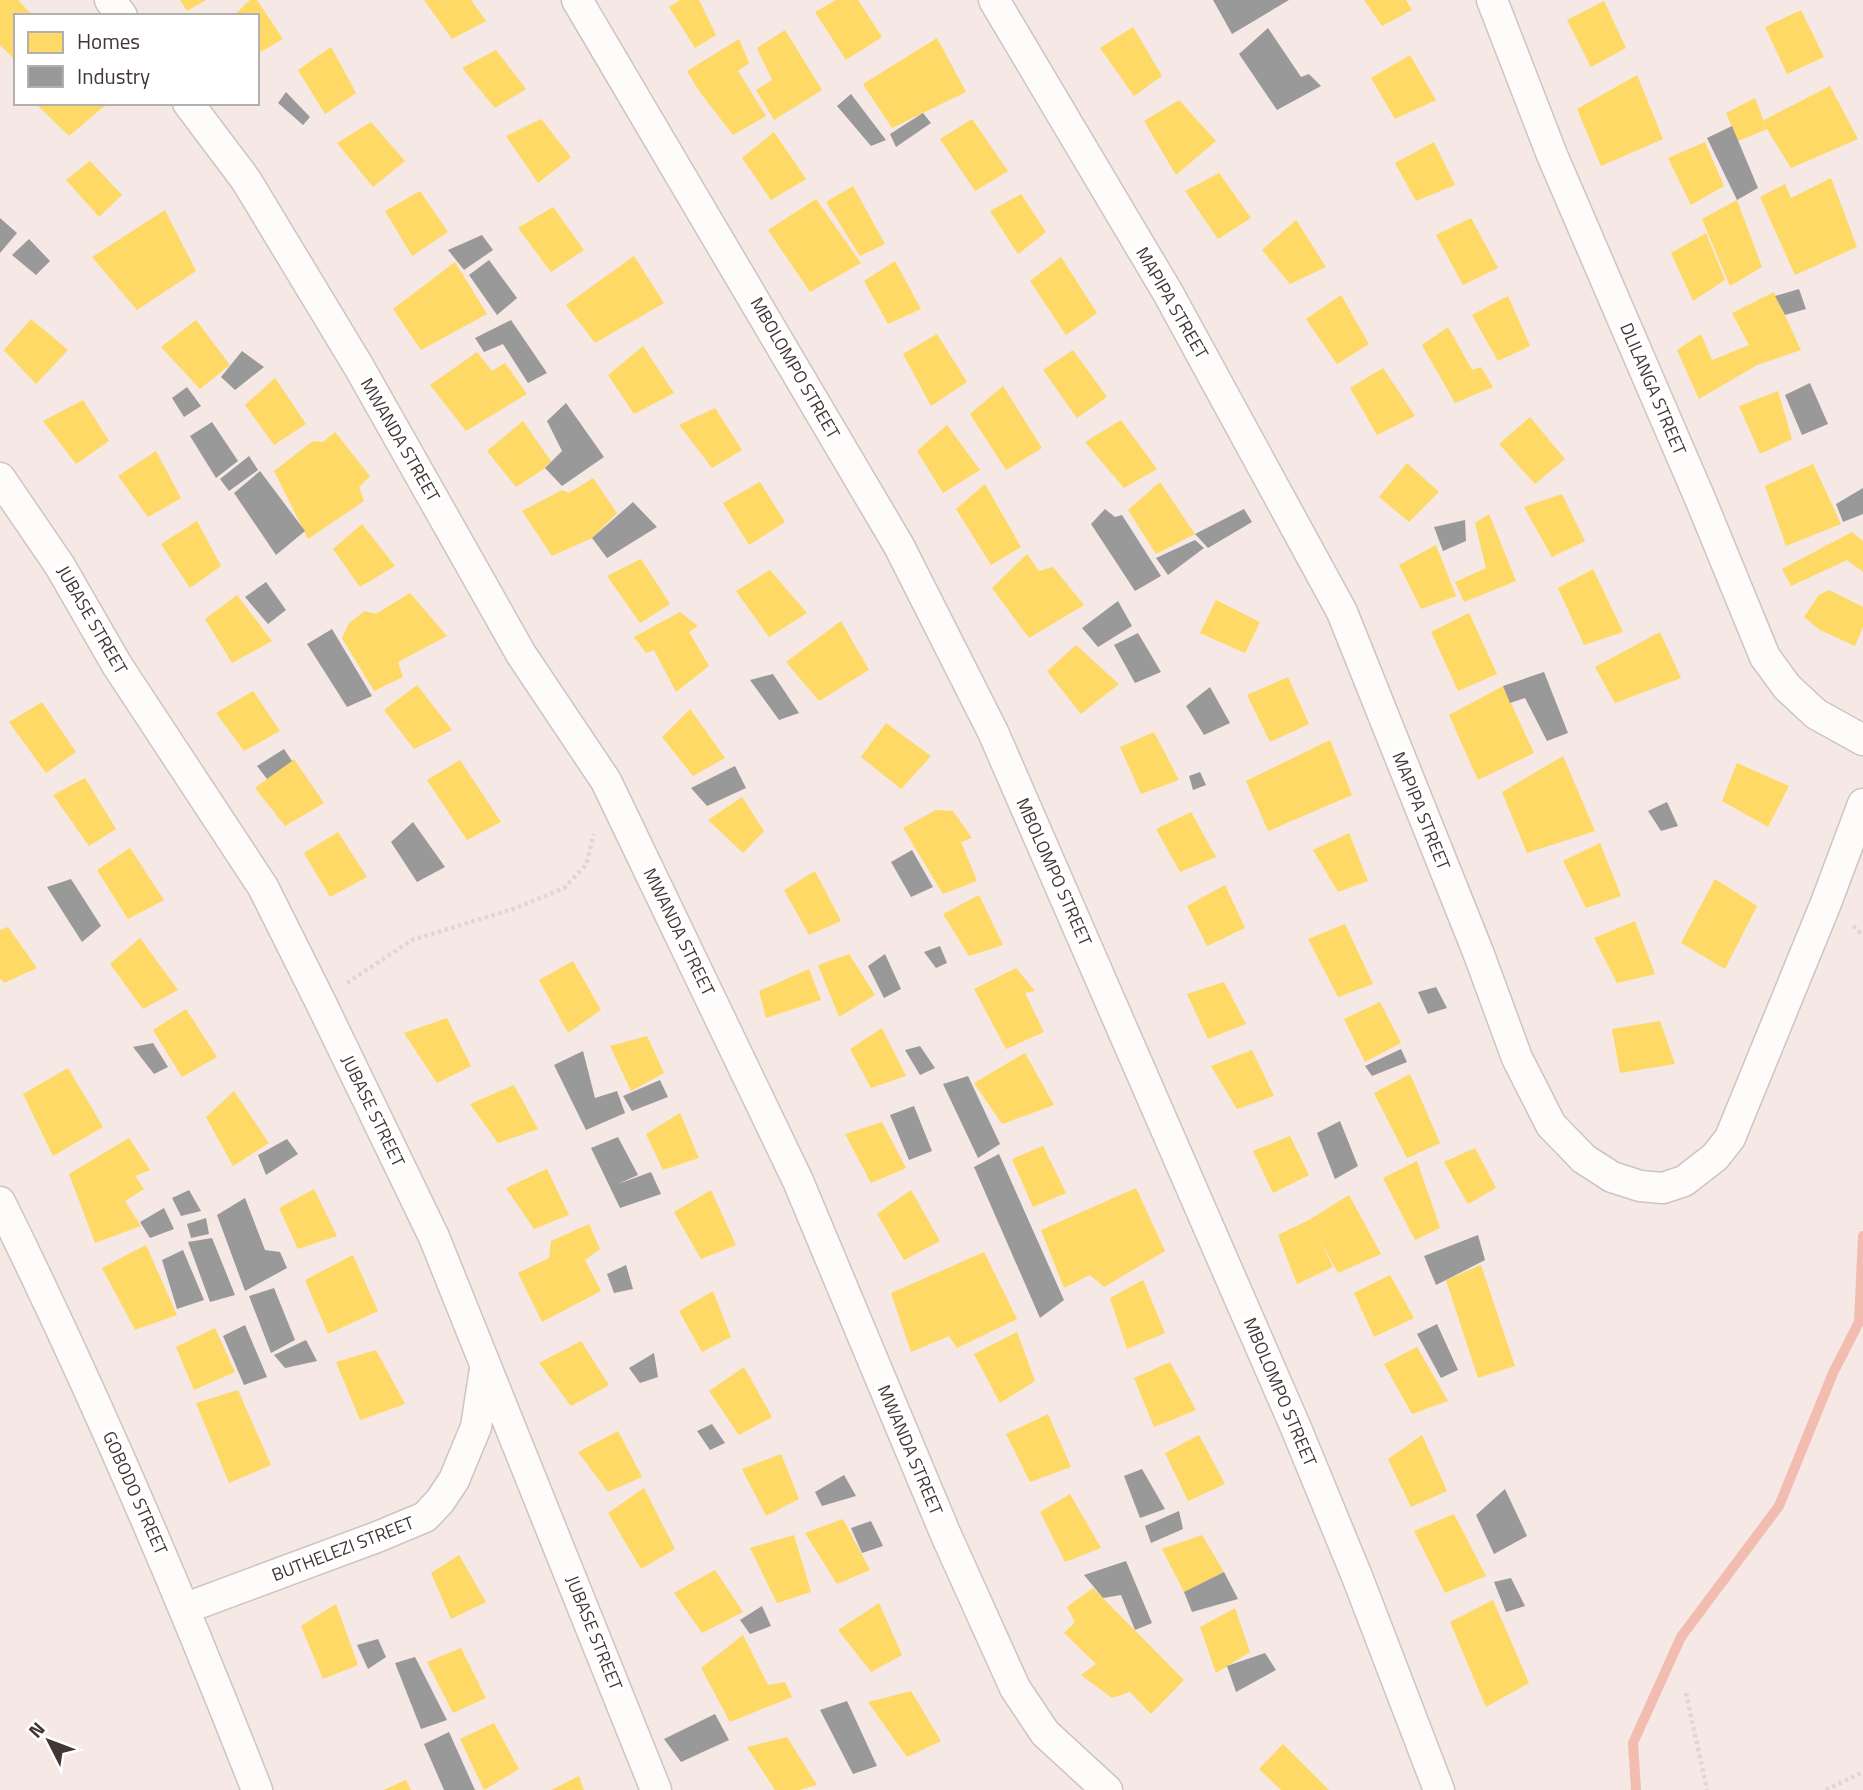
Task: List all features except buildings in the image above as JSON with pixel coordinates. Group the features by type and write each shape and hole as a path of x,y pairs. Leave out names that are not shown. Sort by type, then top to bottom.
{"street":[{"name":"MBOLOMPO STREET","path":"577,0 899,546 992,732 1296,1428 1439,1790"},
{"name":"MAPIPA STREET","path":"994,0 1168,293 1342,612 1478,952 1517,1058 1551,1125 1584,1159 1612,1177 1640,1186 1663,1188 1684,1181 1715,1157 1730,1138 1826,903 1863,804"},
{"name":"DLILANGA STREET","path":"1492,0 1552,155 1765,657 1787,687 1816,714 1863,740"},
{"name":"MWANDA STREET","path":"190,105 246,180 359,368 521,654 606,781 798,1181 946,1535 1015,1688 1045,1733 1107,1790"},
{"name":"JUBASE STREET","path":"0,478 61,566 117,665 263,887 434,1237 656,1790"},
{"name":"GOBODO STREET","path":"0,1202 53,1308 186,1608 257,1790"},
{"name":"BUTHELEZI STREET","path":"186,1608 425,1517 454,1480 476,1427 486,1368"}],"path":[{"path":"320,1001 412,940 516,908 564,888 586,865 606,781"},
{"path":"1686,1693 1707,1790"},
{"path":"1826,1790 1863,1772"}],"waterway":[{"path":"1636,1790 1633,1743 1681,1637 1779,1506 1833,1373 1859,1322 1863,1236"}]}
